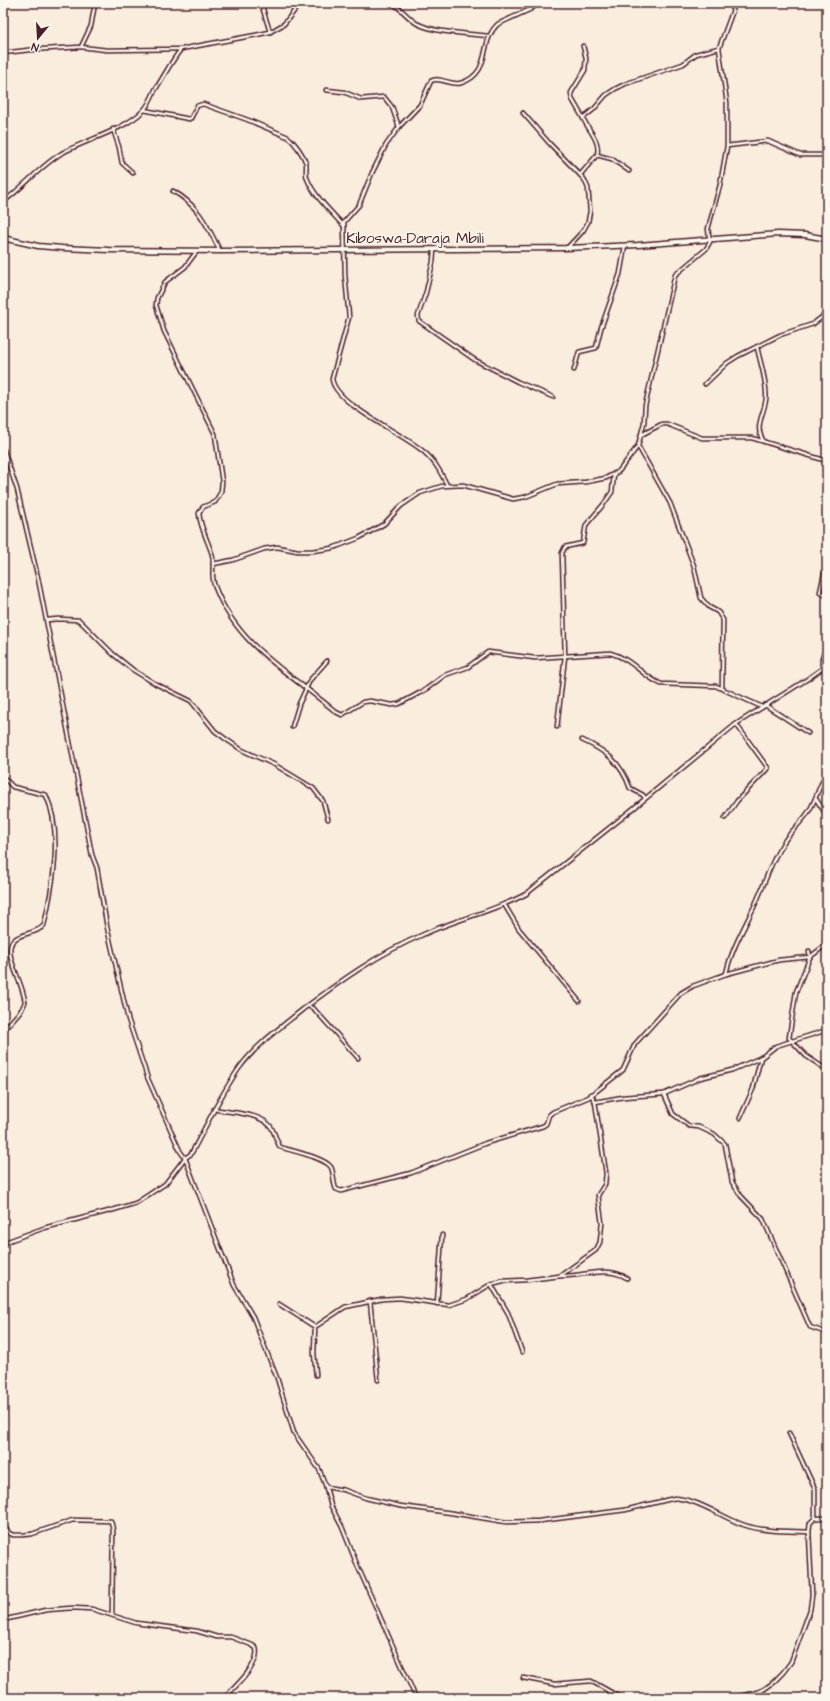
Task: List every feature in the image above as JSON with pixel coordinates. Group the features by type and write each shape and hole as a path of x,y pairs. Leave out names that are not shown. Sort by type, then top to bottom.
{"main road":[{"name":"Kiboswa-Daraja Mbili","path":"3,238 31,244 62,248 198,251 566,248 625,246 778,234 805,235 827,239"}],"street":[{"path":"81,47 91,26 95,3"},
{"path":"261,3 270,32"},
{"path":"3,53 81,47 107,50 181,49 270,32 284,24 298,6 303,3"},
{"path":"392,3 408,17 425,26 489,36"},
{"path":"448,484 435,464 424,452 366,415 334,388 332,379 349,317 345,275 346,250 344,226 346,218 359,205 378,161 399,127 420,106 431,81 437,79 452,84 460,84 477,74 482,66 489,36 493,28 498,24 531,9 539,3"},
{"path":"213,564 233,560 264,549 277,548 312,551 333,548 359,538 384,524 401,506 420,493 448,484 463,485 513,499 525,497 557,484 598,481 614,474 625,464 638,446 641,435 645,406 659,348 672,281 679,270 709,246 708,229 720,185 727,146 727,103 722,56 719,48 733,10 732,3"},
{"path":"580,175 597,155 598,147 594,135 572,100 571,93 585,70 586,58 583,46"},
{"path":"583,118 594,109 606,95 615,89 625,84 683,64 696,54 719,48"},
{"path":"3,202 45,165 61,154 113,130 144,110 181,49"},
{"path":"326,90 344,92 361,99 384,97 392,107 399,127"},
{"path":"144,110 189,119 197,106 203,104 248,120 288,137 293,141 304,158 306,163 306,177 310,185 344,226"},
{"path":"523,113 580,175 588,188 590,212 588,222 583,231 566,248"},
{"path":"113,130 122,163 133,173"},
{"path":"727,146 768,141 800,155 827,155"},
{"path":"597,155 612,159 629,170"},
{"path":"173,191 190,201 208,228 220,251"},
{"path":"574,370 579,352 596,348 601,328 620,274 625,246"},
{"path":"434,250 433,262 426,292 418,316 419,321 475,360 518,382 553,397"},
{"path":"198,251 185,267 165,282 157,298 156,304 164,331 215,434 222,482 221,492 215,502 203,507 199,513 213,564 212,579 225,609 246,638 262,653 336,712 342,715 362,702 370,701 392,705 399,704 425,690 441,677 468,667 488,652 535,658 610,654 622,657 661,684 707,685 722,688 763,706 808,733"},
{"path":"705,384 727,363 780,335 813,324 827,313"},
{"path":"757,347 766,398 758,428 758,433 763,441"},
{"path":"641,435 662,424 667,424 702,438 752,438 827,461"},
{"path":"638,446 670,503 694,566 701,598 709,607 718,612 723,620 722,688"},
{"path":"3,448 17,489 47,620 92,855 97,868 107,927 128,1019 140,1058 180,1151 185,1158 234,1285 253,1317 260,1334 277,1378 294,1433 316,1463 326,1487 331,1506 342,1527 358,1567 416,1698"},
{"path":"557,727 566,656 562,553 565,547 583,543 586,525 604,505 612,492 614,474"},
{"path":"824,574 820,592 827,596"},
{"path":"47,620 80,620 113,654 133,670 156,684 191,701 215,731 227,740 242,750 275,765 312,788 323,801 328,819"},
{"path":"822,668 822,659 827,644"},
{"path":"292,727 299,704 310,680 326,661"},
{"path":"3,1243 44,1228 136,1203 165,1184 185,1158 191,1154 220,1096 249,1056 268,1036 353,972 375,958 432,930 504,904 526,894 736,724 827,665"},
{"path":"726,818 737,801 768,768 736,724"},
{"path":"582,740 606,753 627,778 630,788 643,795 645,798"},
{"path":"726,974 730,955 759,898 769,870 782,844 807,814 816,799 816,795 827,773"},
{"path":"3,777 13,787 46,795 56,842 51,887 44,925 40,929 19,935 13,941 11,946 10,955 24,1002 22,1009 3,1031"},
{"path":"816,799 827,816"},
{"path":"504,904 519,929 579,1001"},
{"path":"827,944 810,957 796,992 789,1038 806,1056 827,1070"},
{"path":"809,951 810,957"},
{"path":"214,1109 239,1112 263,1120 271,1127 280,1147 310,1156 328,1165 331,1168 336,1189 341,1190 411,1173 486,1142 538,1128 546,1124 549,1115 553,1112 578,1102 623,1070 635,1044 659,1019 674,999 693,986 726,974 779,960 810,957"},
{"path":"308,1006 314,1009 358,1058"},
{"path":"595,1102 623,1097 664,1094 700,1078 732,1070 762,1056 776,1046 791,1040 827,1030"},
{"path":"740,1118 753,1090 762,1056"},
{"path":"560,1276 596,1250 600,1242 602,1216 598,1202 598,1195 605,1184 606,1173 595,1102 591,1094"},
{"path":"664,1094 673,1114 689,1126 699,1127 714,1134 725,1144 732,1182 741,1196 763,1219 810,1327 827,1333"},
{"path":"437,1304 442,1235"},
{"path":"315,1327 345,1306 382,1298 400,1298 449,1305 458,1303 491,1284 503,1281 560,1276 572,1277 604,1271 621,1274 627,1278"},
{"path":"491,1284 508,1313 522,1352"},
{"path":"370,1301 378,1380"},
{"path":"279,1304 315,1327"},
{"path":"315,1327 314,1353 316,1375"},
{"path":"732,1698 755,1693 765,1689 788,1668 794,1656 810,1610 812,1596 809,1532 810,1523 815,1518 815,1488 789,1433"},
{"path":"326,1487 344,1490 366,1498 400,1506 506,1522 547,1520 626,1510 675,1498 682,1499 717,1512 742,1525 758,1530 809,1532"},
{"path":"815,1518 827,1518"},
{"path":"3,1524 8,1533 12,1535 23,1535 32,1534 73,1520 111,1521 113,1530 112,1614"},
{"path":"3,1620 46,1610 72,1608 92,1609 112,1614 136,1623 197,1631 217,1637 230,1637 252,1645 256,1648 257,1655 251,1668 243,1679 224,1698"},
{"path":"523,1678 554,1684 591,1681 624,1698"}]}
